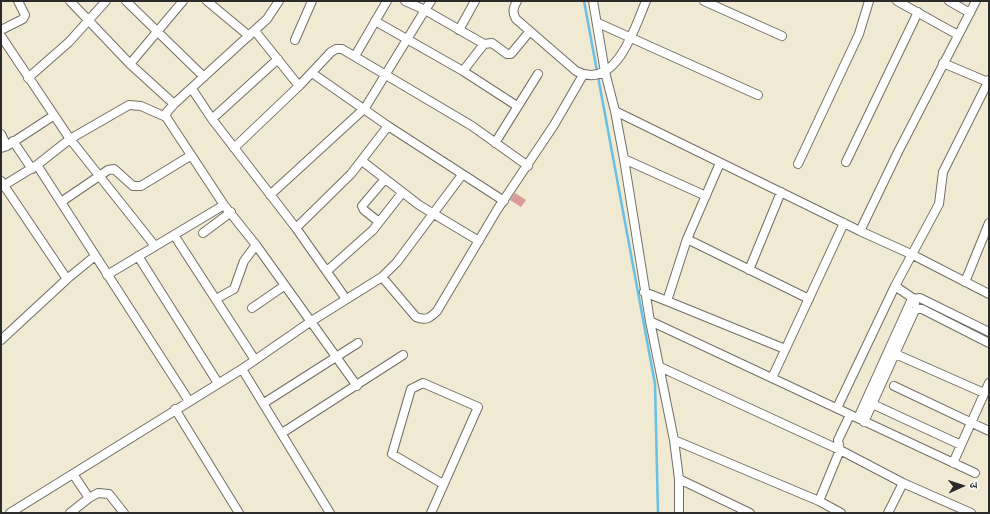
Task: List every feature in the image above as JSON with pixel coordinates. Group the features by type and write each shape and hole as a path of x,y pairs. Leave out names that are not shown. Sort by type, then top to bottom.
{"street":[{"path":"1,30 23,19 25,15 18,1"},
{"path":"70,1 88,22 130,64 174,104"},
{"path":"28,78 50,60 88,22 106,1"},
{"path":"126,1 159,31 204,77"},
{"path":"130,64 183,1"},
{"path":"207,1 252,33 278,60 299,86"},
{"path":"295,40 312,1"},
{"path":"355,56 387,1"},
{"path":"405,1 425,10 484,44 492,43 507,54 511,54 530,31"},
{"path":"270,195 365,108 431,1"},
{"path":"459,30 475,1"},
{"path":"517,1 513,8 513,14 530,31 576,71 585,75 602,72 620,57 646,1"},
{"path":"593,1 598,23 602,72 615,111 624,159 644,292 674,440 679,479 679,513"},
{"path":"704,1 782,36"},
{"path":"798,164 858,34 869,1"},
{"path":"897,1 958,35"},
{"path":"949,1 970,13"},
{"path":"860,231 943,63 976,1"},
{"path":"166,117 167,112 174,104 267,19 276,2"},
{"path":"846,162 918,12"},
{"path":"375,21 463,72 517,106"},
{"path":"598,23 758,95"},
{"path":"1,36 53,116 155,246"},
{"path":"463,72 484,44"},
{"path":"234,148 299,86 331,52 336,49 342,49 385,76 443,109 528,166"},
{"path":"212,119 278,60"},
{"path":"837,408 895,286 913,255 939,204 943,172 989,81 943,63"},
{"path":"312,73 365,108 388,126 504,201"},
{"path":"495,143 538,74"},
{"path":"382,277 416,317 423,320 430,318 437,311 504,201 528,166 585,75"},
{"path":"192,89 212,119 296,228 346,299"},
{"path":"66,278 2,185 34,167 70,139 129,105 141,106 166,117 190,156 224,205 256,245 357,386"},
{"path":"615,111 860,231 913,255 989,294"},
{"path":"7,145 53,116"},
{"path":"296,228 351,174 388,126"},
{"path":"1,134 7,145 34,167 61,202 189,401"},
{"path":"61,202 108,170 114,169 133,186 141,186 190,156"},
{"path":"624,159 706,196"},
{"path":"362,161 402,193 479,241"},
{"path":"667,301 687,239 720,163"},
{"path":"10,513 175,409 242,369 310,322 382,277 397,262 462,175"},
{"path":"379,222 364,210 362,206 385,179"},
{"path":"748,270 781,192"},
{"path":"326,271 359,243 379,222 402,193"},
{"path":"107,275 224,205"},
{"path":"203,234 231,212"},
{"path":"772,378 844,223"},
{"path":"965,282 989,223"},
{"path":"174,235 255,360"},
{"path":"687,239 809,299"},
{"path":"216,299 234,289 244,261 256,245"},
{"path":"1,340 66,278 95,256"},
{"path":"138,256 218,383"},
{"path":"252,308 284,286"},
{"path":"895,286 914,298 920,298 989,332"},
{"path":"644,292 786,349"},
{"path":"914,298 917,309"},
{"path":"892,353 911,301 914,298"},
{"path":"917,309 922,309 989,342"},
{"path":"861,420 892,353 917,309"},
{"path":"650,321 975,473"},
{"path":"264,403 358,343"},
{"path":"892,353 984,393"},
{"path":"282,433 403,355"},
{"path":"660,367 840,450 903,483 971,513"},
{"path":"242,369 330,513"},
{"path":"953,463 989,382"},
{"path":"430,513 478,407 423,383 411,389 392,454 443,484"},
{"path":"894,386 989,430"},
{"path":"869,403 961,445"},
{"path":"175,409 239,513"},
{"path":"819,501 840,450 838,440 850,415"},
{"path":"674,440 819,501 840,513"},
{"path":"73,474 88,498"},
{"path":"679,479 750,513"},
{"path":"888,513 903,483"},
{"path":"70,513 88,498 98,493 109,494 124,513"}],"building":[{"path":"515,193 526,200 521,207 510,200"}],"waterway":[{"path":"584,1 655,384 658,513"}]}
